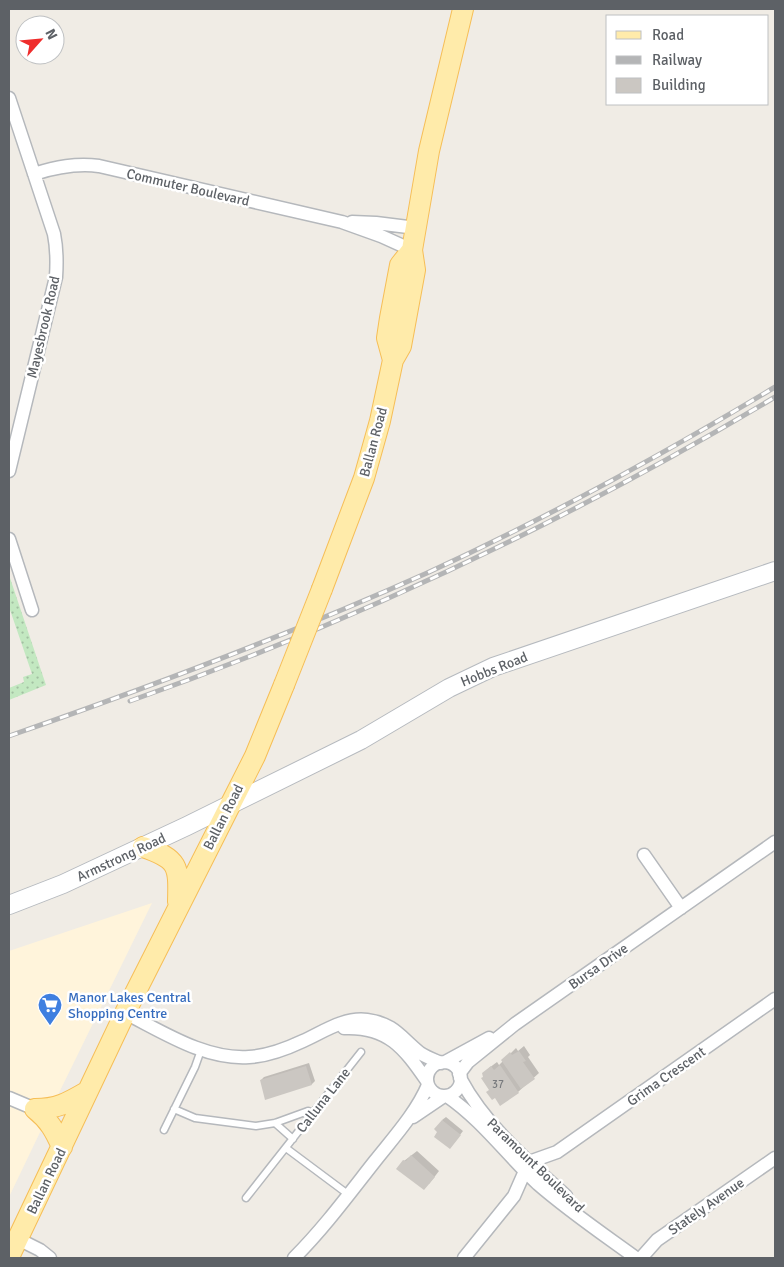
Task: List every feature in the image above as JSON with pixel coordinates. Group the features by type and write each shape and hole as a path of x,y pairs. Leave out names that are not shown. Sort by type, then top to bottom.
{"main road":[{"name":"Ballan Road","path":"9,1257 125,1014 255,756 364,478 380,421 393,360 387,338 400,264 412,250 431,142 464,9"},
{"path":"143,847 167,856 176,868 179,876 178,909"},
{"path":"35,1109 50,1109 66,1104 88,1091"},
{"path":"35,1109 47,1118 56,1131 62,1147"}],"street":[{"name":"Mayesbrook Road","path":"9,98 57,246 56,277 9,471"},
{"name":"Commuter Boulevard","path":"34,174 65,166 82,164 99,166 342,222 412,250"},
{"name":"Commuter Boulevard","path":"342,222 376,223 416,228"},
{"path":"9,539 32,610"},
{"name":"Hobbs Road","path":"230,805 346,748 399,719 449,688 493,667 775,571"},
{"name":"Armstrong Road","path":"9,905 62,884 230,805"},
{"name":"Bursa Drive","path":"460,1076 468,1062 515,1024 775,842"},
{"path":"644,855 681,908"},
{"name":"Grima Crescent","path":"527,1166 557,1152 775,999"},
{"path":"125,1014 201,1050 240,1057 262,1055 286,1048 344,1021 352,1019 379,1022 393,1028 422,1054 455,1067 460,1076 456,1091 406,1122"},
{"name":"Bursa Drive","path":"443,1062 515,1024"},
{"path":"332,1028 357,1027 382,1034 403,1049 432,1092 446,1096"},
{"path":"294,1258 318,1233 406,1122 421,1099 427,1083 427,1076 432,1067 443,1062"},
{"name":"Paramount Boulevard","path":"460,1076 470,1097 479,1110 527,1166"},
{"name":"Paramount Boulevard","path":"446,1096 462,1106 542,1180 619,1246 636,1258"},
{"path":"9,1098 35,1109"},
{"name":"Grima Crescent","path":"542,1180 548,1164 557,1152"},
{"name":"Stately Avenue","path":"641,1258 656,1240 775,1158"},
{"path":"464,1258 514,1196 527,1166"},
{"path":"514,1196 542,1180"},
{"path":"18,1239 40,1250 50,1258"}],"lane":[{"path":"164,1130 201,1050"},
{"name":"Calluna Lane","path":"246,1198 361,1052"},
{"path":"174,1109 195,1118 256,1126 275,1123 308,1111 313,1113"},
{"path":"275,1123 293,1139"},
{"path":"286,1148 349,1195"}],"shaded area":[{"name":"Manor Lakes Central Shopping Centre","path":"152,903 55,1101 9,1197 9,951"}],"green space":[{"path":"9,575 46,685 9,700 9,688 24,682 23,677 32,674 9,607"}],"building":[{"path":"519,1051 526,1061 523,1062 535,1079 521,1089 501,1060 510,1052 512,1055"},
{"path":"500,1065 519,1093 500,1106 495,1098 492,1100 486,1092 489,1090 481,1078 483,1077 482,1073 491,1066 494,1070"},
{"path":"306,1066 312,1085 265,1100 260,1080"},
{"path":"442,1120 461,1135 450,1149 434,1137 437,1132 434,1129"},
{"path":"411,1155 435,1177 424,1190 396,1169 403,1160 406,1161"}],"railway":[{"path":"9,736 220,659 376,596 427,573 604,485 775,387"},
{"path":"130,701 297,637 460,565 620,485 775,397"}],"place":[{"name":"Manor Lakes Central Shopping Centre","path":"50,1026"}]}
